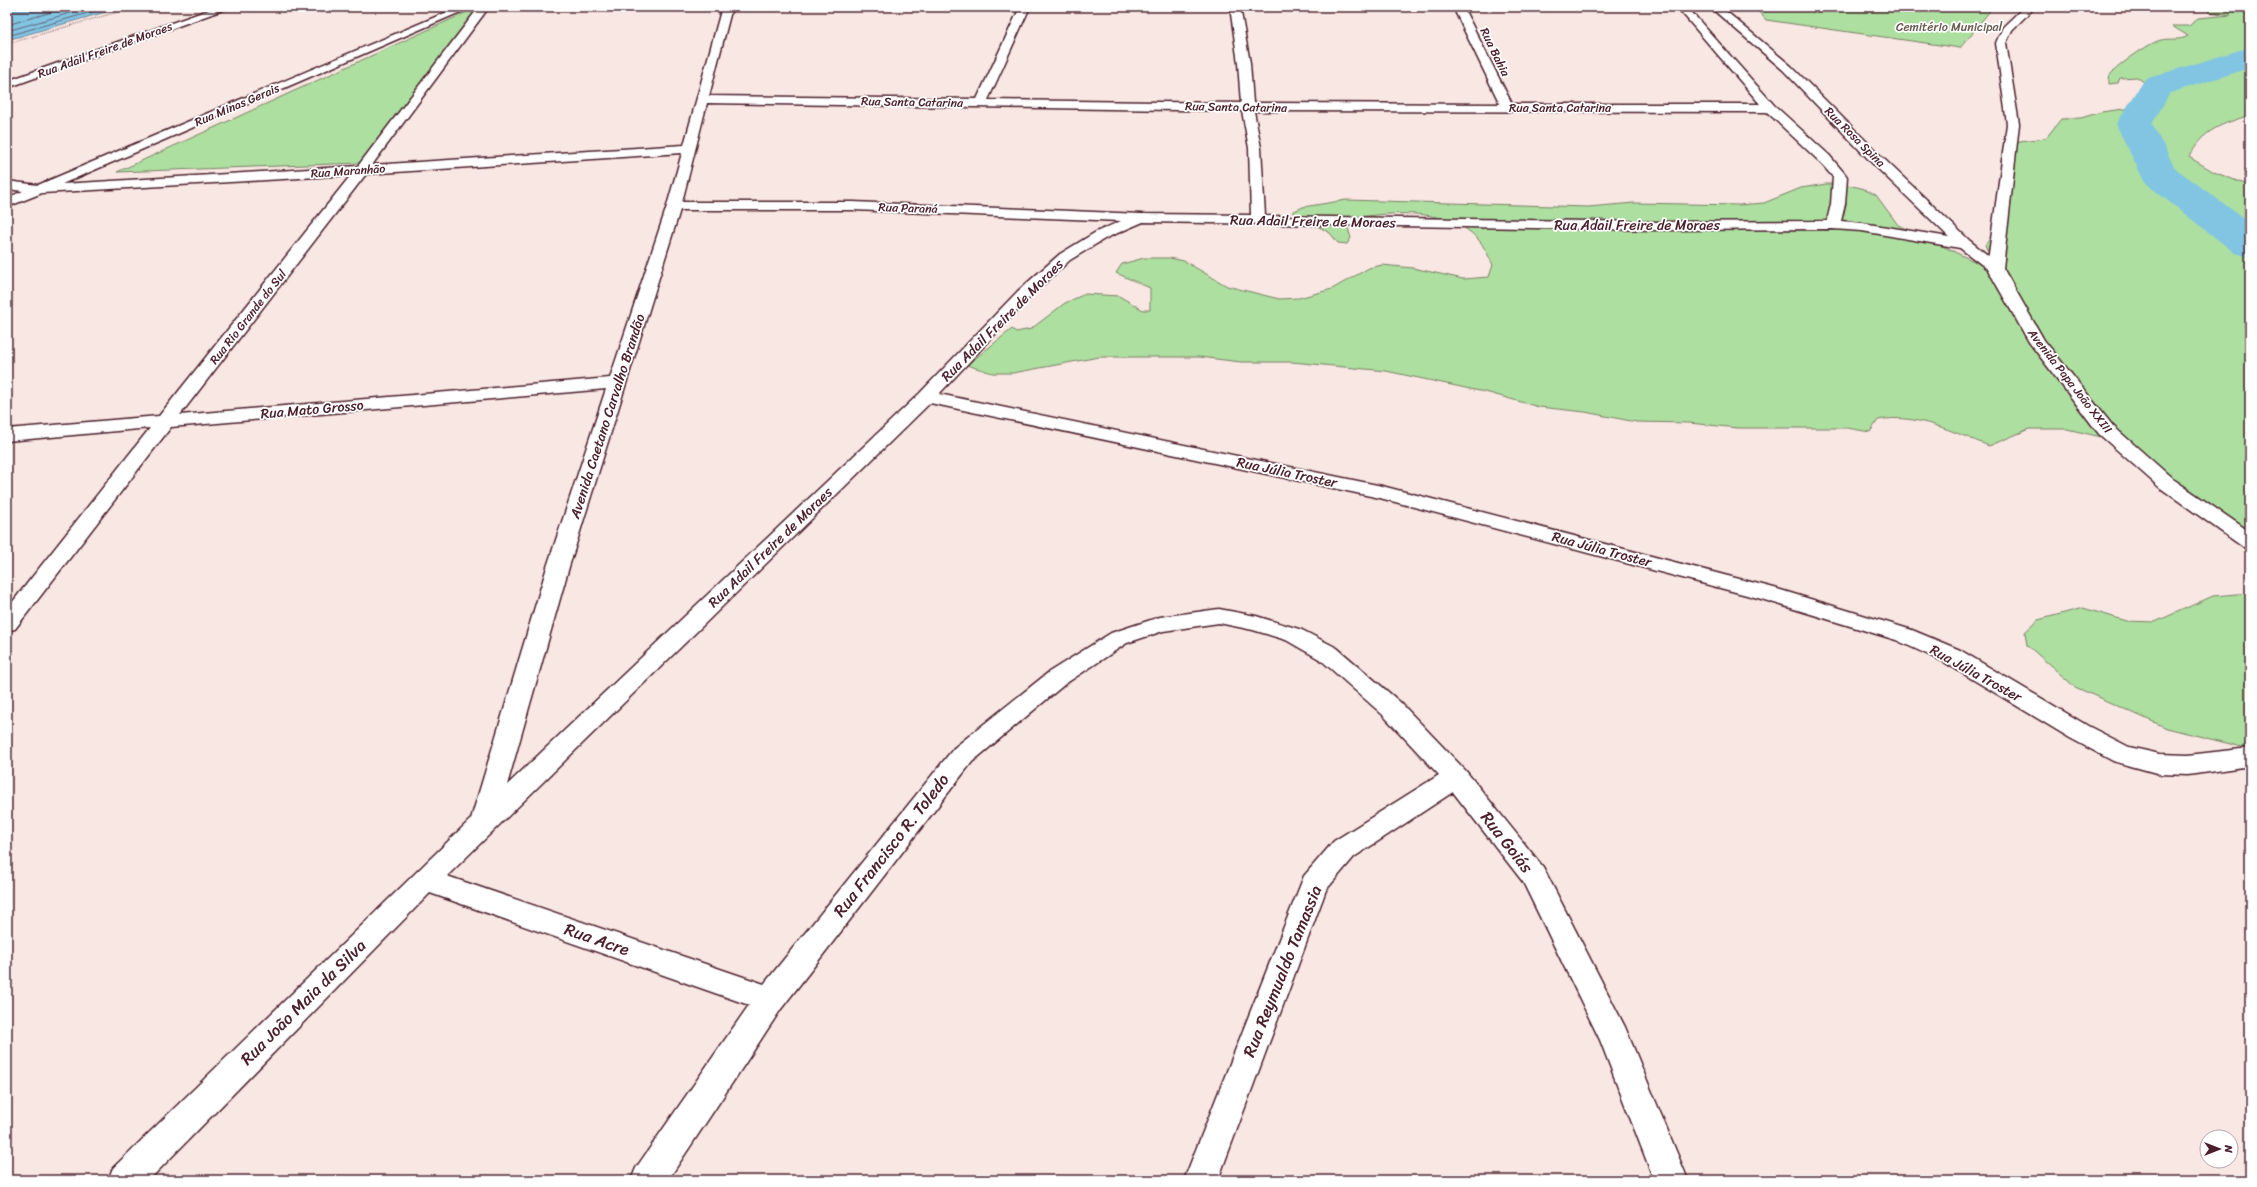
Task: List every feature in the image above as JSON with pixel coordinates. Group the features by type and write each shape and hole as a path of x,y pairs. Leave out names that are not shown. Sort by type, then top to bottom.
{"street":[{"name":"Rua Adail Freire de Moraes","path":"7,85 226,7"},
{"name":"Rua Minas Gerais","path":"7,203 467,7"},
{"name":"Rua Rio Grande do Sul","path":"7,624 362,170 484,7"},
{"name":"Avenida Caetano Carvalho Brandão","path":"483,824 558,567 674,206 701,99 727,7"},
{"path":"981,103 1025,7"},
{"path":"1235,7 1255,148 1258,220"},
{"name":"Rua Bahia","path":"1458,7 1508,108"},
{"path":"1682,7 1770,108 1824,158 1840,177 1838,204 1833,225"},
{"name":"Rua Rosa Spina","path":"1715,7 1787,68 1879,162 1965,244 1995,268"},
{"path":"1995,268 2013,124 2001,43 2007,29 2030,7"},
{"name":"Rua Santa Catarina","path":"701,99 1248,107 1770,108"},
{"name":"Rua Maranhão","path":"7,185 40,189 362,170 689,148"},
{"name":"Rua Paraná","path":"674,206 853,206 1142,218"},
{"name":"Rua Adail Freire de Moraes","path":"483,824 926,397 1024,294 1065,257 1101,235 1142,218 1658,226 1833,225 1862,227 1965,244"},
{"name":"Avenida Papa João XXIII","path":"1995,268 2037,342 2106,430 2166,483 2250,542"},
{"name":"Rua Mato Grosso","path":"7,434 618,383"},
{"name":"Rua Júlia Troster","path":"926,397 1382,492 1766,592 1904,635 1952,656 2079,732 2122,754 2160,764 2188,765 2250,757"},
{"name":"Rua Goiás","path":"1219,616 1256,623 1294,635 1329,654 1392,709 1456,777 1533,875 1614,1037 1671,1180"},
{"name":"Rua Francisco R. Toledo","path":"648,1180 770,998 963,755 1057,678 1119,638 1160,624 1219,616"},
{"name":"Rua Reymualdo Tamassia","path":"1201,1180 1314,884 1344,849 1456,777"},
{"name":"Rua João Maia da Silva","path":"125,1180 483,824"},
{"name":"Rua Acre","path":"425,880 770,998"}],"path":[{"path":"7,44 134,7"}],"green space":[{"path":"478,7 361,163 117,172"},
{"name":"Cemitério Municipal","path":"1754,7 1993,7 1960,48 1766,20"},
{"path":"2211,7 2250,7 2250,115 2231,121 2214,129 2200,140 2189,157 2214,172 2250,186 2250,540 2219,515 2101,437 2067,429 2029,429 1989,446 1935,425 1907,419 1878,420 1870,432 1847,428 1738,428 1689,423 1636,422 1585,412 1539,407 1489,393 1386,371 1292,362 1241,362 1199,357 1099,357 1013,373 992,373 967,365 1012,329 1016,332 1031,329 1065,303 1085,294 1119,296 1143,310 1150,310 1150,288 1116,273 1122,264 1144,258 1170,258 1184,261 1227,286 1279,299 1299,298 1332,289 1369,268 1382,265 1413,268 1463,279 1489,277 1493,265 1478,239 1465,228 1449,221 1432,216 1414,214 1378,215 1345,219 1351,238 1347,244 1338,243 1330,233 1292,212 1303,207 1346,200 1588,207 1634,203 1739,205 1764,203 1801,188 1826,184 1844,184 1861,188 1876,195 1898,225 1980,264 1996,268 1985,245 2003,222 2016,159 2011,142 2046,138 2061,119 2081,118 2101,112 2139,107 2148,102 2161,99 2160,94 2137,77 2120,78 2118,83 2109,84 2110,75 2119,66 2149,45 2164,39 2185,38 2188,36 2172,26 2189,26 2198,18 2231,15 2209,12"},
{"path":"2250,593 2250,749 2167,728 2075,687 2027,645 2025,632 2038,620 2083,608 2127,621 2155,622 2213,596"}],"water":[{"path":"7,7 123,7 7,40"}],"waterway":[{"path":"2250,57 2157,86 2134,124 2159,175 2250,244"}]}
